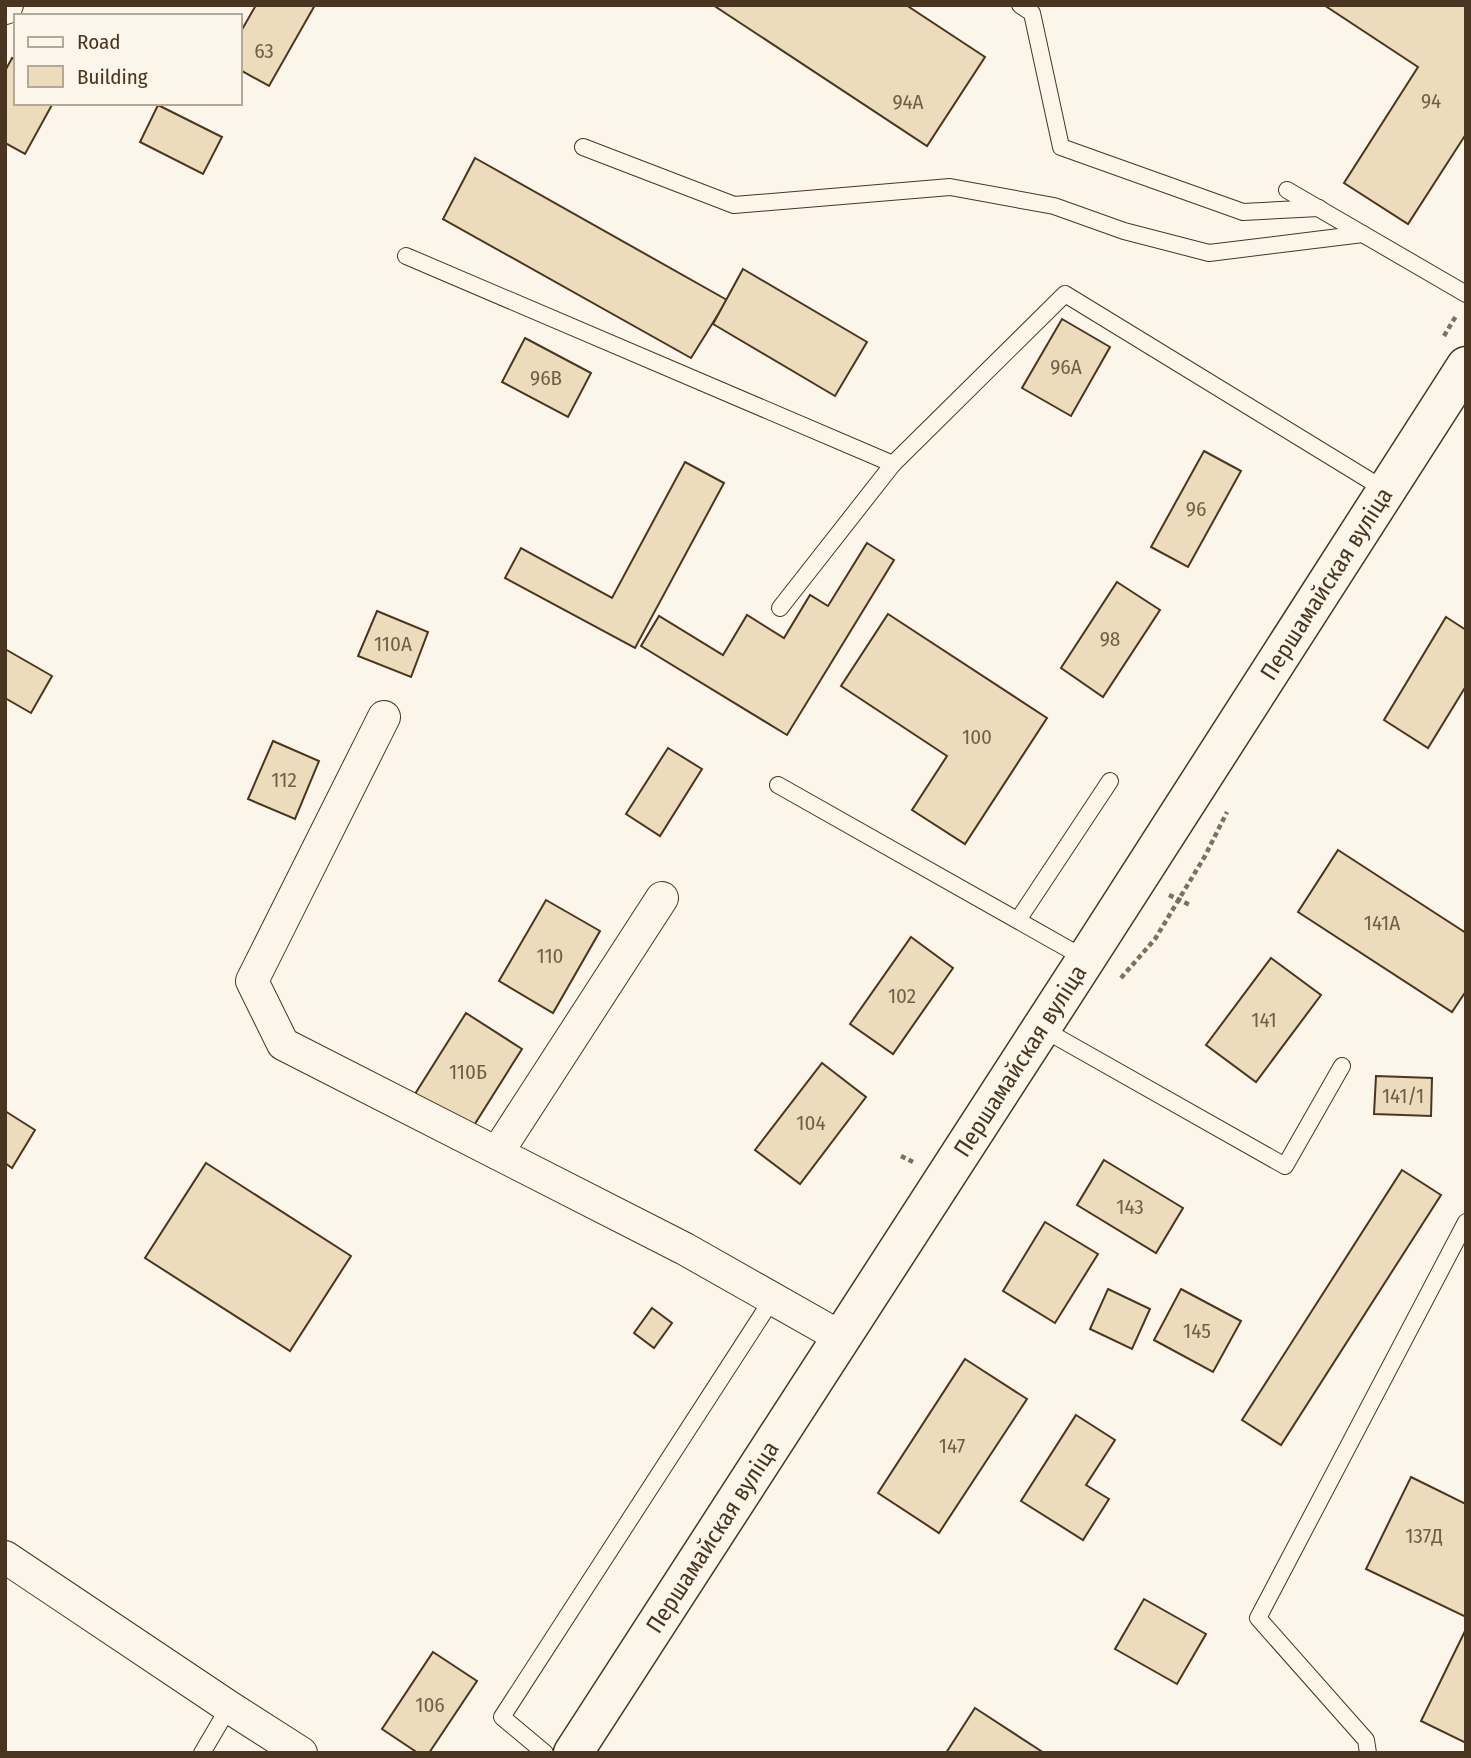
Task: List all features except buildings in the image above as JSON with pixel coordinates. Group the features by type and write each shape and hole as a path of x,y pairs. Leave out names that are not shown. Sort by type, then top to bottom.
{"main road":[{"name":"Першамайская вуліца","path":"573,1753 1466,366"}],"street":[{"path":"384,717 252,981 282,1044 685,1249 842,1338"},
{"path":"497,1153 662,898"},
{"path":"5,1557 301,1753"}],"lane":[{"path":"1020,5 1032,13 1061,147 1243,212 1319,208"},
{"path":"583,147 734,205 950,187 1054,206 1124,231 1209,253 1363,234"},
{"path":"1287,190 1466,294"},
{"path":"406,256 893,464"},
{"path":"780,608 893,464 1065,294 1387,491"},
{"path":"1018,920 1110,781"},
{"path":"778,785 1086,958"},
{"path":"1041,1028 1285,1166 1342,1066"},
{"path":"1368,1753 1366,1740 1258,1618 1466,1222"},
{"path":"545,1753 502,1717 773,1298"},
{"path":"202,1753 229,1707"}]}
